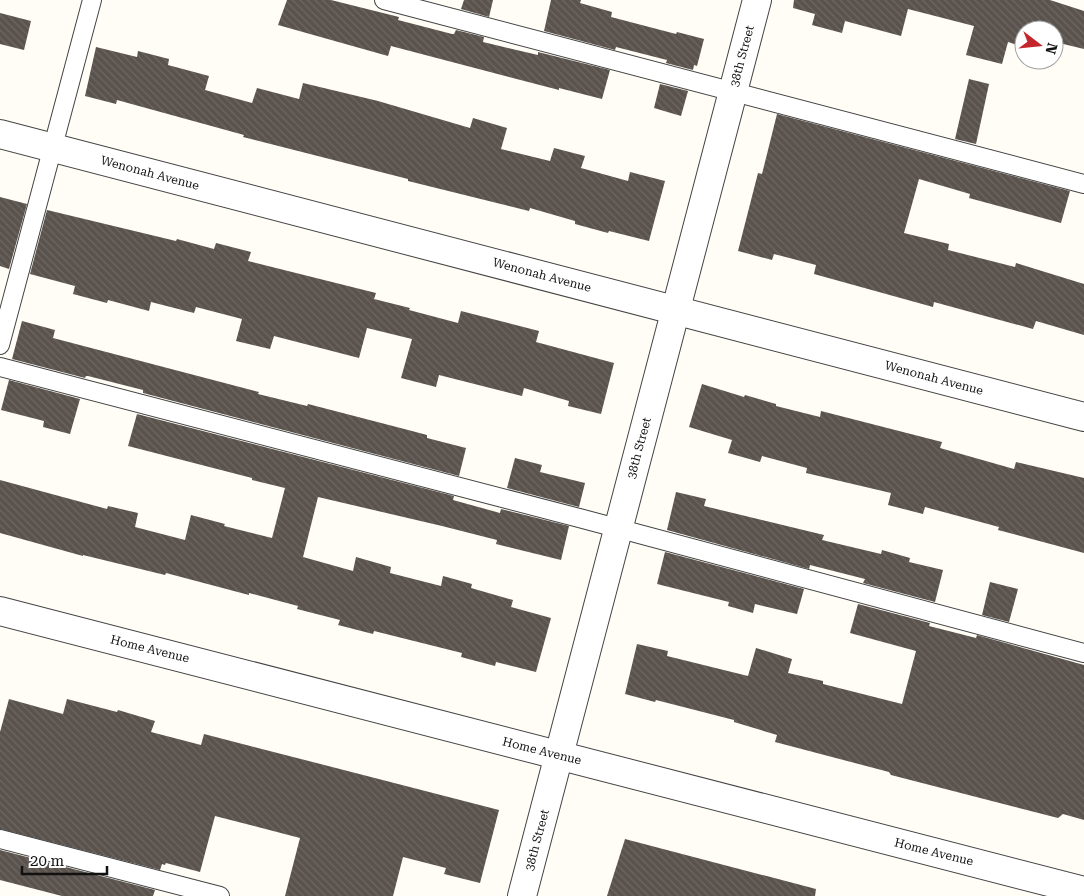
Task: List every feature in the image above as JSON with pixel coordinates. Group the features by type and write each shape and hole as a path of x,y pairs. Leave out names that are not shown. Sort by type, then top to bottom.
{"street":[{"name":"38th Street","path":"522,896 757,0"},
{"name":"Wenonah Avenue","path":"0,134 1084,417"},
{"name":"Home Avenue","path":"0,611 1084,891"}],"lane":[{"path":"0,345 92,0"},
{"path":"384,0 1084,184"},
{"path":"0,367 1084,653"},
{"path":"0,839 220,896"}],"building":[{"path":"287,0 331,0 399,17 398,20 452,34 456,30 484,37 483,42 538,55 538,52 610,70 602,99 559,88 559,90 391,46 388,56 278,25"},
{"path":"464,0 493,0 489,17 461,9"},
{"path":"551,0 581,0 580,3 612,12 611,17 676,34 677,32 704,39 697,66 694,65 693,70 666,63 667,60 616,47 615,50 544,31"},
{"path":"794,0 1050,0 1084,11 1084,49 1064,44 1064,20 1014,20 1014,44 1008,42 1002,64 966,55 974,26 908,9 901,36 845,21 842,33 812,25 815,14 793,8"},
{"path":"0,13 31,21 24,50 0,44"},
{"path":"96,47 137,57 138,51 169,59 168,65 209,76 205,90 252,103 257,88 299,99 303,83 378,101 470,128 473,118 507,128 501,149 550,161 554,148 585,156 581,168 628,181 630,172 665,181 649,241 575,224 575,221 530,208 529,211 408,181 408,179 243,137 244,135 117,100 116,104 85,96"},
{"path":"969,79 989,84 976,144 955,139"},
{"path":"660,84 688,91 681,116 654,108"},
{"path":"777,114 1070,191 1061,223 969,198 970,194 919,179 904,233 949,244 948,250 1015,267 1016,263 1084,284 1084,335 1036,321 1033,329 934,302 933,307 814,274 816,265 774,254 772,260 738,251 758,173 762,174"},
{"path":"0,197 27,204 9,269 0,266"},
{"path":"47,210 214,249 216,243 251,252 248,261 376,293 374,299 458,323 461,311 539,331 536,342 614,363 601,414 568,406 569,401 524,388 522,396 439,375 436,387 401,378 412,339 367,328 359,358 274,336 270,349 236,341 242,319 196,307 194,313 151,302 149,311 108,300 107,303 73,294 75,286 30,274"},
{"path":"22,321 55,330 53,338 259,392 258,394 307,406 308,404 412,431 427,435 427,438 466,448 459,476 143,393 143,390 88,376 85,378 12,359"},
{"path":"9,380 80,399 70,434 43,427 44,421 1,410"},
{"path":"702,384 820,417 821,411 942,442 940,448 1014,469 1016,462 1084,478 1084,553 998,530 999,527 925,507 923,514 888,505 891,493 806,473 807,468 762,456 760,462 728,453 732,440 689,427"},
{"path":"137,414 454,496 453,500 500,513 501,509 569,526 561,560 496,544 497,540 318,497 303,557 353,571 356,557 391,567 390,573 441,586 443,576 472,584 471,588 513,600 511,607 551,618 536,672 496,662 495,666 461,657 462,653 374,631 373,634 338,625 340,620 297,609 298,606 166,573 165,575 83,556 0,533 0,480 107,509 108,506 138,513 135,527 185,540 191,515 225,524 224,526 272,538 285,488 128,446"},
{"path":"515,458 542,465 540,472 585,483 579,507 507,488"},
{"path":"676,492 706,499 704,506 824,535 822,540 881,554 882,550 910,558 909,562 943,570 935,602 863,583 865,579 810,565 809,569 667,530"},
{"path":"665,552 804,589 797,614 755,604 753,613 728,606 729,602 657,584"},
{"path":"990,582 1018,589 1009,622 982,615"},
{"path":"858,604 930,623 929,626 976,638 977,635 1084,665 1084,820 1063,814 1058,818 891,775 889,772 775,742 777,735 734,722 734,720 625,694 637,644 668,651 667,656 748,676 756,648 792,659 788,673 902,704 916,651 850,633"},
{"path":"9,699 63,714 67,699 117,712 118,710 155,721 151,732 201,745 204,734 499,810 480,883 444,874 446,868 403,857 393,896 285,896 300,838 215,816 200,872 166,863 165,865 162,864 160,870 0,829 0,732"},
{"path":"625,839 816,889 815,896 607,896"},
{"path":"0,850 155,890 153,896 62,896 0,880"}]}
